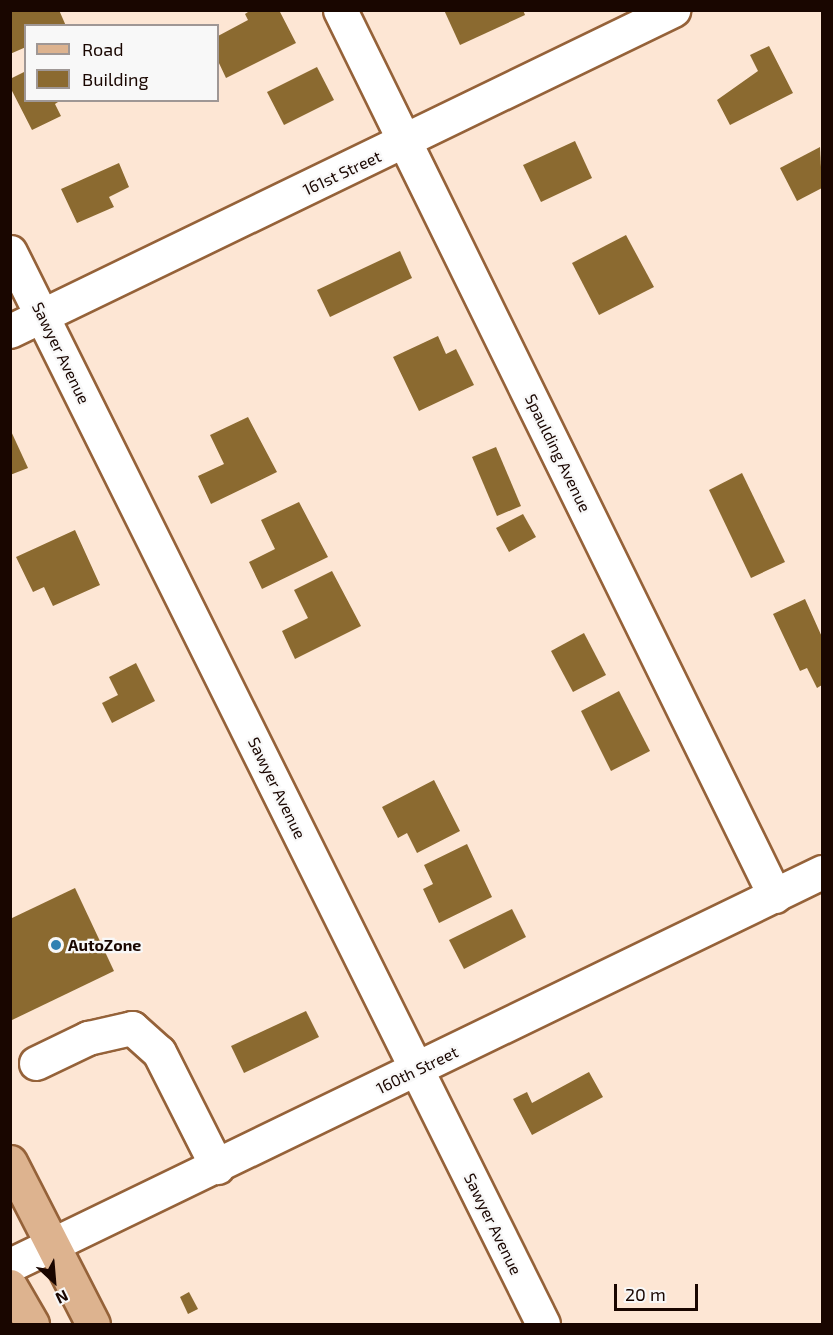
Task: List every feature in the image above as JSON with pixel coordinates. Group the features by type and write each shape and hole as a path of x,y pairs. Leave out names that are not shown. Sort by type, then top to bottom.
{"main road":[{"path":"10,1162 93,1324"},
{"path":"10,1286 32,1324"}],"street":[{"name":"Spaulding Avenue","path":"340,10 775,896"},
{"name":"161st Street","path":"10,331 405,143 673,10"},
{"name":"Sawyer Avenue","path":"10,252 543,1324"},
{"name":"160th Street","path":"10,1265 417,1071 822,872"},
{"path":"36,1063 88,1038 132,1028 159,1052 217,1167"}],"building":[{"path":"10,10 59,10 65,24 24,24 24,48 10,54"},
{"path":"251,10 279,10 296,43 226,78 219,63 219,35 248,20 245,14"},
{"path":"444,10 523,10 525,15 460,45"},
{"path":"769,46 793,93 730,125 717,100 758,71 750,55"},
{"path":"317,67 334,100 284,125 267,92"},
{"path":"24,72 24,102 58,102 55,104 61,116 32,130 10,87 10,79"},
{"path":"575,141 592,178 541,202 523,165"},
{"path":"820,147 822,188 797,201 780,168"},
{"path":"119,163 129,187 109,197 114,207 77,223 61,189"},
{"path":"626,235 654,287 599,315 572,263"},
{"path":"400,251 412,278 330,317 317,290"},
{"path":"438,336 446,354 456,349 474,385 419,411 393,357"},
{"path":"248,417 277,472 211,504 198,476 224,464 210,435"},
{"path":"10,429 28,468 10,475"},
{"path":"496,447 521,506 497,516 472,457"},
{"path":"742,473 785,562 751,578 709,490"},
{"path":"299,502 328,557 262,589 249,562 275,549 261,520"},
{"path":"523,514 536,537 509,552 496,528"},
{"path":"75,530 100,585 53,606 44,587 33,592 16,557"},
{"path":"332,571 361,626 295,659 282,631 308,618 294,590"},
{"path":"805,599 822,637 822,685 817,688 807,668 800,671 773,614"},
{"path":"584,633 606,675 573,692 551,651"},
{"path":"136,663 155,701 112,723 102,703 118,695 109,677"},
{"path":"619,691 650,751 611,771 581,711"},
{"path":"434,780 460,831 417,853 407,833 398,838 382,807"},
{"path":"467,844 492,897 439,923 423,889 433,884 424,865"},
{"name":"AutoZone","path":"75,888 114,971 10,1021 10,919"},
{"path":"512,909 526,937 464,969 449,940"},
{"path":"306,1011 319,1037 244,1073 231,1046"},
{"path":"589,1072 603,1097 532,1135 513,1099 527,1092 532,1103"},
{"path":"189,1292 198,1309 188,1314 180,1297"}],"place":[{"name":"AutoZone","path":"56,945"}]}
